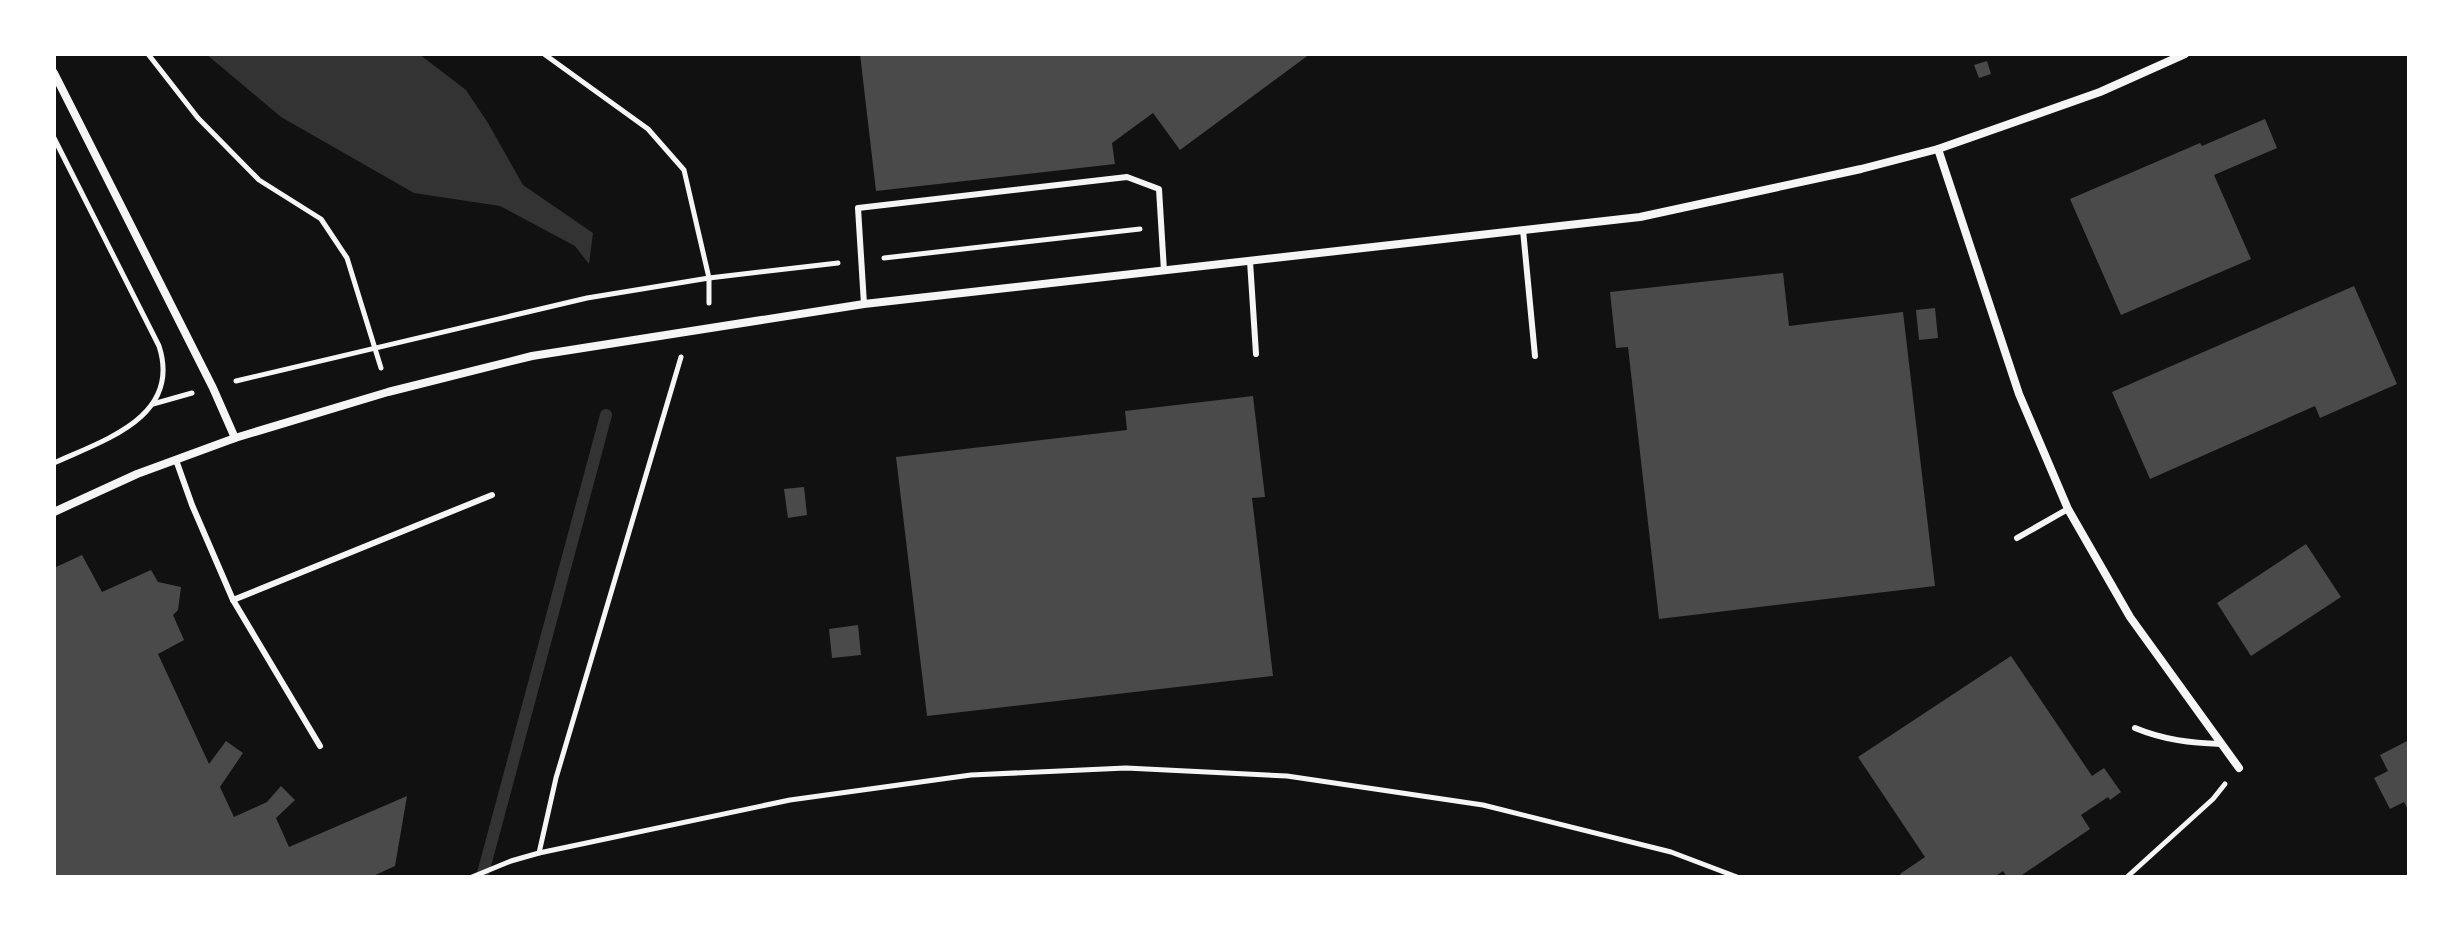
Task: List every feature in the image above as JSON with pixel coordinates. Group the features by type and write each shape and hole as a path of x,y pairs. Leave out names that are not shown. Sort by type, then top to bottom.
{"street":[{"path":"54,512 137,474 235,438 388,392 532,356 864,304 1640,217 1938,149 2100,92 2185,54"},
{"path":"54,73 213,388 235,438"},
{"path":"1938,149 2019,394 2068,509 2130,617 2239,768"}],"lane":[{"path":"864,304 858,208 1127,177 1159,189 1164,271"},
{"path":"1523,230 1535,356"},
{"path":"1250,261 1256,354"},
{"path":"176,460 233,600 320,746"},
{"path":"233,600 492,495"},
{"path":"2017,538 2068,509"},
{"path":"2135,728 2159,738 2222,744"}],"path":[{"path":"148,54 198,118 259,180 321,219 347,258 388,392"},
{"path":"544,54 648,129 684,170 709,278"},
{"path":"54,138 164,361 161,389 153,404 124,430 54,463"},
{"path":"153,404 376,347 587,298 709,278 1161,227"},
{"path":"539,853 556,778 689,330"},
{"path":"472,877 539,853 790,800 971,775 1126,768 1287,776 1483,805 1671,852 1737,877"},
{"path":"2127,877 2213,799 2239,768"}],"shaded area":[{"path":"206,54 419,54 466,90 523,185 593,233 589,264 575,246 500,206 414,193 281,117"}],"building":[{"path":"860,54 1310,54 1180,150 1153,113 1112,143 1115,164 876,191"},
{"path":"1987,61 1991,74 1979,78 1974,65"},
{"path":"2265,119 2277,148 2214,175 2251,259 2121,315 2070,199 2200,143 2202,146"},
{"path":"1783,273 1789,326 1903,312 1935,586 1659,619 1628,347 1616,348 1610,292"},
{"path":"2354,286 2397,384 2320,418 2315,406 2150,479 2112,392"},
{"path":"1935,308 1938,338 1919,340 1916,310"},
{"path":"1253,396 1265,497 1252,498 1273,676 927,716 896,457 1127,430 1125,411"},
{"path":"804,487 807,515 788,518 784,489"},
{"path":"2306,544 2341,597 2251,656 2217,603"},
{"path":"82,555 102,592 151,570 158,582 181,587 178,610 173,615 184,640 158,654 209,764 226,741 243,753 220,787 234,817 267,802 281,786 295,800 276,818 289,847 407,796 395,866 371,877 54,877 54,568"},
{"path":"858,625 861,655 832,658 829,629"},
{"path":"2011,656 2092,776 2104,768 2121,792 2081,815 2090,829 2019,877 2007,877 2003,871 1994,877 1902,877 1900,874 1925,857 1858,757"},
{"path":"2409,740 2409,812 2404,802 2390,809 2374,778 2388,771 2380,755"}],"waterway":[{"path":"482,877 606,415"}]}
